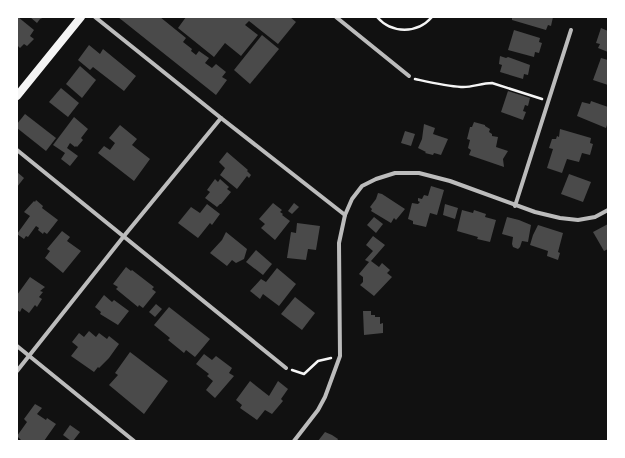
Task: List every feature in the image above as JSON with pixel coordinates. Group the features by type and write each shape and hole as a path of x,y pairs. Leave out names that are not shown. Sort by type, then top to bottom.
{"main road":[{"path":"17,96 81,17"}],"street":[{"path":"96,17 220,118 345,215"},
{"path":"336,17 409,76"},
{"path":"515,206 571,30"},
{"path":"17,371 220,118"},
{"path":"17,150 286,368"},
{"path":"294,441 318,410 325,396 340,356 339,243 345,215 352,199 362,186 376,179 395,173 419,173 442,179 515,206 560,218 578,220 595,217 608,210"},
{"path":"17,346 134,441"}],"path":[{"path":"378,17 390,27 400,30 415,28 427,22 432,17"},
{"path":"419,80 461,87 492,83 536,98"},
{"path":"286,368 304,374 318,361 340,356"}],"building":[{"path":"18,17 34,30 30,36 34,39 27,46 24,44 20,48 17,45"},
{"path":"30,17 45,17 40,19 37,23"},
{"path":"118,17 160,17 186,38 183,42 192,49 191,51 196,55 199,51 209,58 205,63 212,68 216,64 226,72 222,77 227,80 216,95"},
{"path":"186,17 290,17 296,22 278,44 249,21 245,25 258,35 241,56 225,43 214,57 178,28"},
{"path":"512,17 553,17 551,26 548,25 546,30 512,20"},
{"path":"601,28 608,31 608,52 598,48 600,44 596,43"},
{"path":"514,30 540,38 539,42 542,43 539,53 535,52 534,57 508,50"},
{"path":"262,35 279,49 250,84 234,70"},
{"path":"89,45 100,54 103,49 136,76 124,91 93,67 90,70 78,60"},
{"path":"500,56 506,58 508,57 530,65 528,75 524,74 523,79 500,72 502,65 499,64"},
{"path":"601,58 608,60 608,85 593,80"},
{"path":"80,66 96,80 82,98 66,84"},
{"path":"61,88 79,103 68,117 49,102"},
{"path":"508,91 530,98 528,106 525,105 523,111 526,112 523,120 501,112"},
{"path":"591,101 608,107 608,122 606,128 577,116 582,102 590,104"},
{"path":"25,114 56,138 46,151 17,128 17,124"},
{"path":"74,117 88,129 81,138 83,140 77,147 70,143 67,148 78,156 70,166 61,159 65,153 53,145"},
{"path":"474,122 485,125 490,129 489,132 492,136 498,137 496,147 508,151 503,159 504,167 469,155 471,150 468,148 470,140 467,139 470,127 472,127"},
{"path":"424,124 435,128 433,134 448,139 441,155 425,153 426,152 418,148 422,139"},
{"path":"120,125 137,139 132,145 150,159 134,181 98,153 104,146 110,150 115,143 109,138"},
{"path":"560,129 591,138 590,143 593,144 590,155 582,153 579,162 567,159 562,173 547,168 553,149 549,148 552,139 556,139 557,136 559,137"},
{"path":"405,131 415,134 411,146 401,143"},
{"path":"227,152 248,170 247,171 251,175 249,178 247,176 237,189 220,175 225,168 219,162"},
{"path":"17,172 24,178 17,187"},
{"path":"569,174 591,182 583,202 561,194"},
{"path":"215,179 218,182 220,179 229,187 227,189 231,192 217,207 205,198 210,192 207,190"},
{"path":"431,186 444,190 437,215 430,213 426,227 413,224 413,221 408,219 412,203 418,204 420,202 418,201 418,198 422,199 424,195 428,196"},
{"path":"378,193 405,209 396,220 394,218 391,223 371,211 372,209 370,207 376,199"},
{"path":"36,200 43,206 42,208 58,220 47,234 44,232 43,234 36,226 28,237 26,236 24,239 17,234 30,216 24,212"},
{"path":"273,203 282,210 280,212 283,214 282,215 290,221 275,240 261,228 265,224 259,219"},
{"path":"294,203 299,207 292,214 288,211"},
{"path":"207,204 220,214 212,225 210,223 198,238 178,223 191,207 200,213"},
{"path":"445,204 458,208 455,219 443,215"},
{"path":"462,210 473,213 474,210 486,214 485,217 496,220 490,242 477,239 478,237 457,231"},
{"path":"374,217 383,224 376,233 367,225"},
{"path":"507,217 531,225 528,242 522,241 518,249 513,247 513,237 502,234"},
{"path":"297,223 320,226 316,250 308,249 306,260 287,258 291,232 296,233"},
{"path":"608,224 608,249 604,251 593,232"},
{"path":"538,225 563,233 558,252 560,253 558,260 547,256 548,251 530,245"},
{"path":"62,231 70,237 67,241 81,251 63,273 45,258 50,251 47,249"},
{"path":"226,232 247,249 244,259 236,263 232,260 227,266 210,253 222,240"},
{"path":"373,236 385,245 371,261 379,267 382,263 390,270 387,273 392,277 374,296 360,285 363,282 363,277 359,274 369,262 365,260 373,251 366,245"},
{"path":"256,250 272,264 263,275 246,262"},
{"path":"126,267 154,287 152,289 156,292 143,308 139,305 138,307 116,289 118,287 113,284"},
{"path":"277,268 296,284 279,306 263,294 260,299 250,291 261,279 266,282"},
{"path":"30,277 45,287 40,291 43,292 39,297 42,299 37,307 35,305 29,313 22,308 20,312 17,310 17,295"},
{"path":"104,295 112,302 114,300 129,311 118,325 100,314 101,312 95,307"},
{"path":"295,297 315,313 302,330 281,314"},
{"path":"156,304 162,309 155,317 149,312"},
{"path":"169,307 210,339 195,357 186,350 184,353 168,340 170,338 154,325"},
{"path":"363,311 371,311 371,315 380,317 380,324 383,323 383,333 364,335"},
{"path":"89,331 96,337 99,333 107,339 109,336 119,344 109,358 94,372 71,356 78,347 72,342 79,333 84,337"},
{"path":"130,352 168,381 144,414 109,385 118,375 115,373"},
{"path":"204,354 212,360 216,356 232,368 229,373 234,376 215,398 206,390 213,381 207,376 209,374 196,364"},
{"path":"250,381 269,396 278,381 288,389 281,399 283,401 272,414 265,410 257,420 240,408 242,405 236,400"},
{"path":"35,404 42,408 37,414 56,424 44,441 22,441 17,436 27,422 24,419"},
{"path":"70,425 80,432 73,441 63,435"},
{"path":"325,432 338,439 337,441 318,441"}]}
